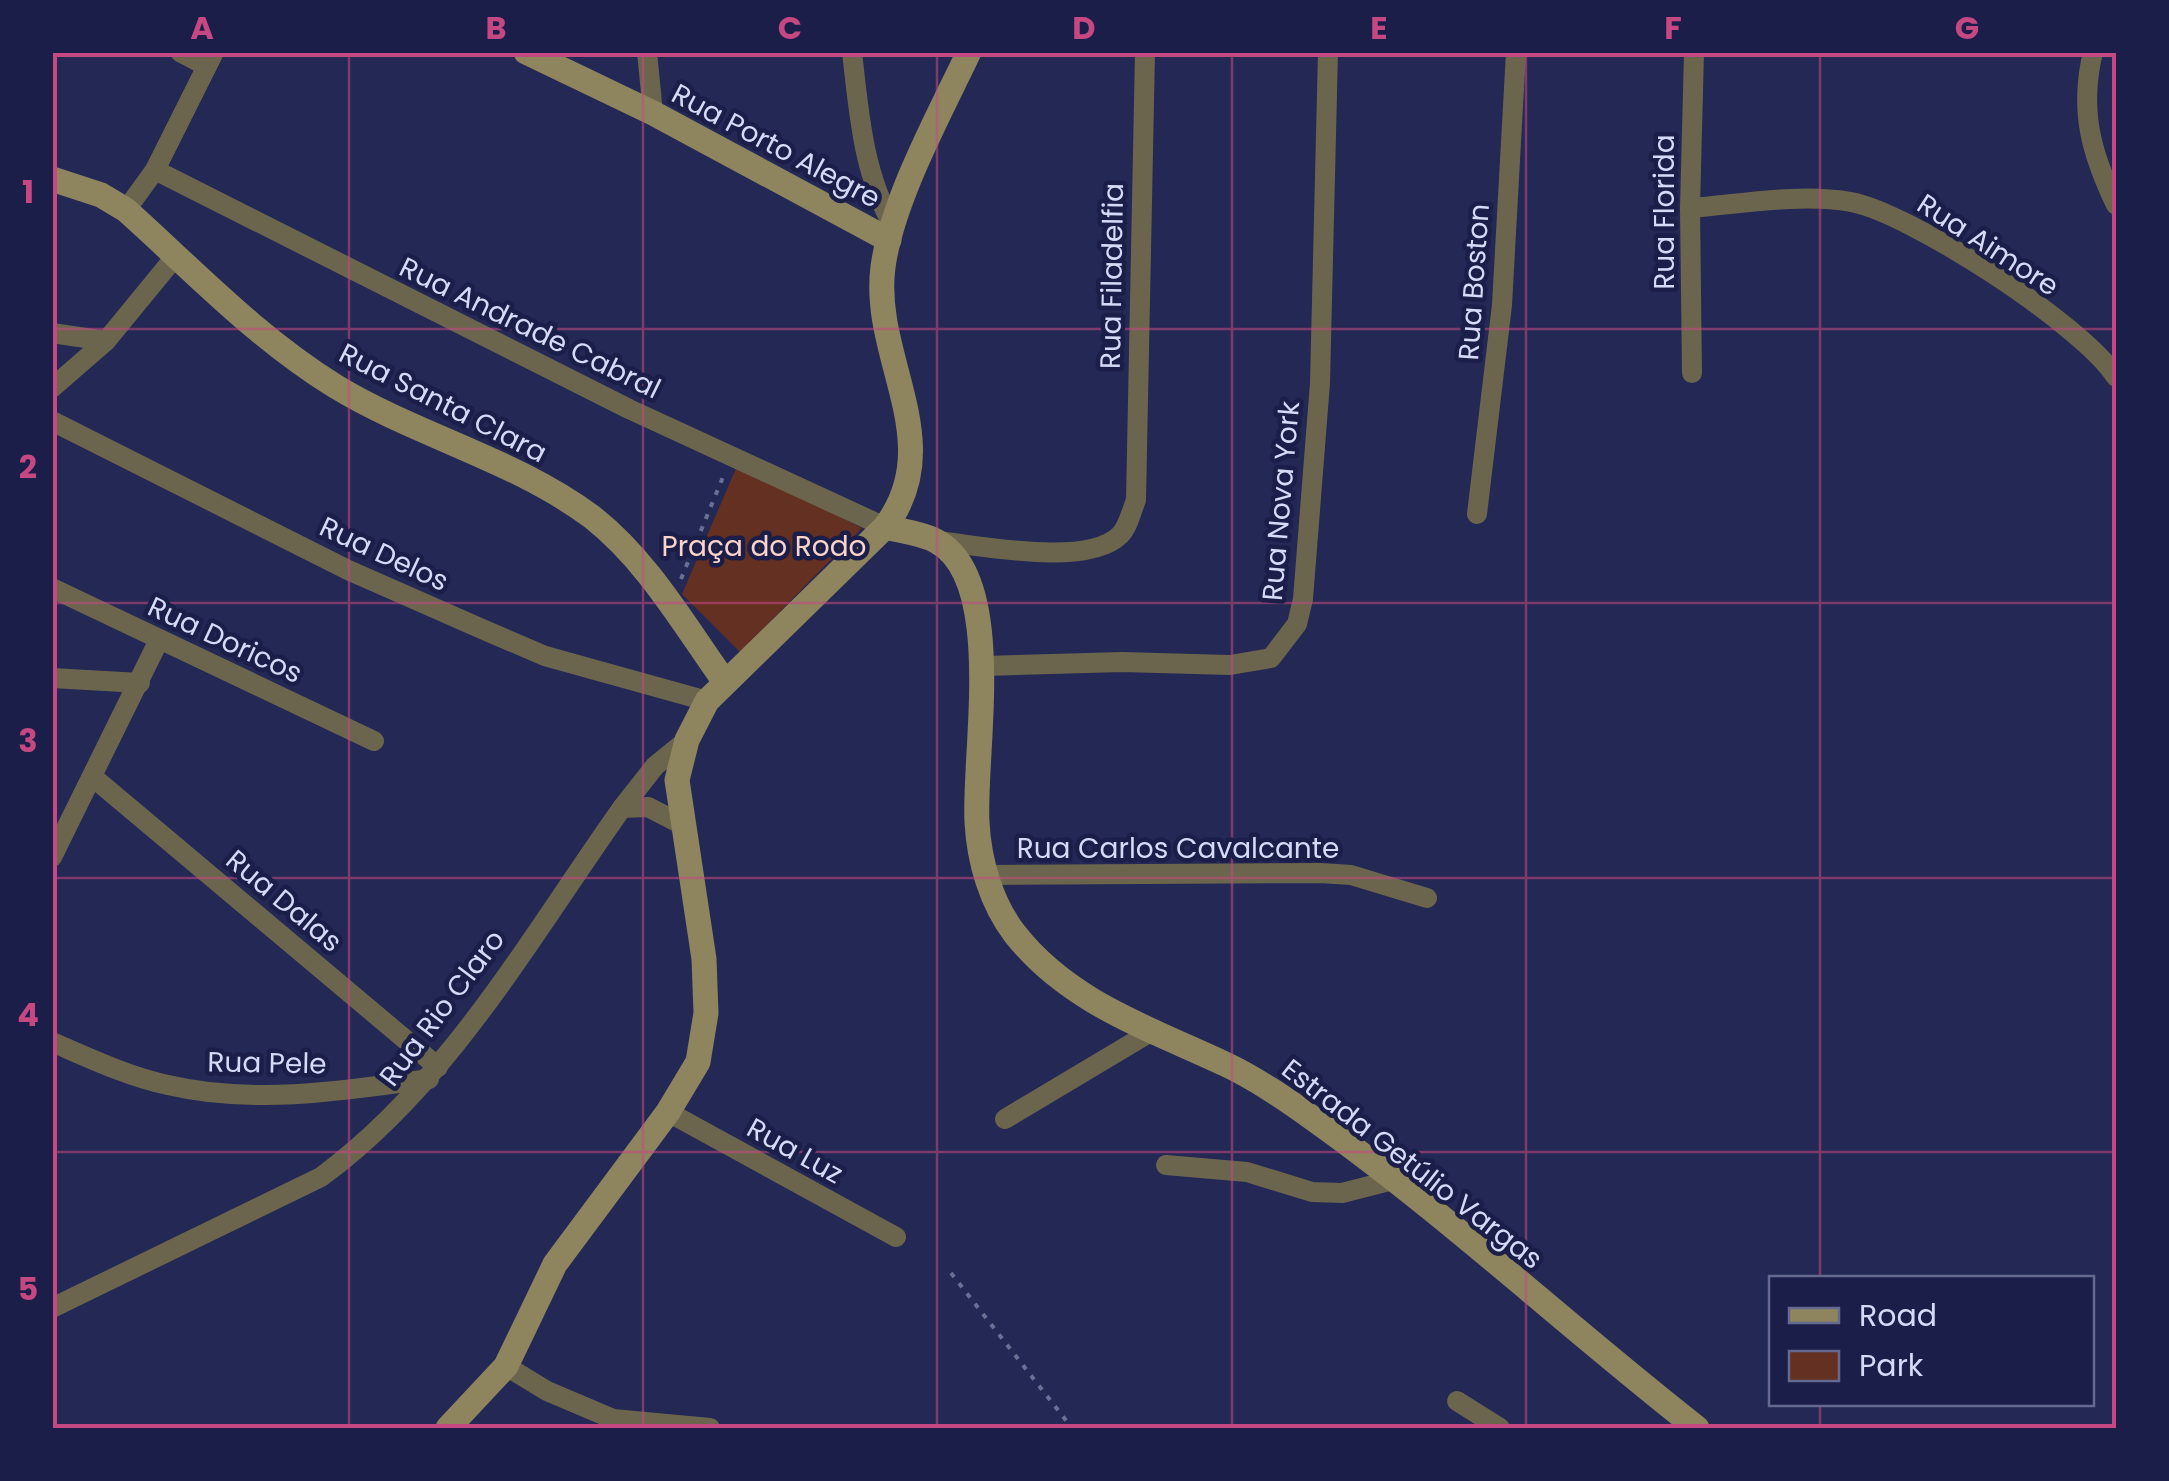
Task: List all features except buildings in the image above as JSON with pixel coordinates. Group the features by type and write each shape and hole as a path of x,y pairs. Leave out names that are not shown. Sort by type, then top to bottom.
{"main road":[{"name":"Rua Porto Alegre","path":"526,52 891,234"},
{"path":"448,1428 506,1366 555,1264 668,1112 698,1062 706,1013 704,959 676,780 686,740 716,691 884,527 904,501 911,476 909,428 882,271 891,234 928,137 970,52"},
{"name":"Rua Santa Clara","path":"52,179 101,195 126,210 273,344 338,388 482,455 594,518 672,602 716,691"},
{"path":"884,527 936,540"},
{"name":"Estrada Getúlio Vargas","path":"936,540 963,572 984,666 977,826 985,875 1016,935 1045,964 1099,1005 1149,1034 1226,1065 1272,1090 1393,1180 1698,1428"}],"street":[{"path":"126,210 154,170 211,59 180,52"},
{"path":"646,52 653,113"},
{"path":"852,52 868,168 891,234"},
{"name":"Rua Filadelfia","path":"936,540 1074,553 1103,546 1121,534 1136,500 1145,52"},
{"name":"Rua Nova York","path":"984,666 1122,662 1230,666 1271,658 1285,646 1297,624 1320,383 1328,52"},
{"name":"Rua Boston","path":"1477,514 1502,305 1516,52"},
{"name":"Rua Florida","path":"1692,373 1690,208 1694,52"},
{"path":"2093,52 2085,116 2094,159 2116,205"},
{"name":"Rua Andrade Cabral","path":"154,170 884,527"},
{"name":"Rua Aimore","path":"1690,208 1824,198 1884,211 1998,279 2086,344 2116,378"},
{"path":"52,388 106,341 175,258"},
{"path":"52,333 106,341"},
{"name":"Rua Delos","path":"52,421 348,570 545,656 716,691"},
{"name":"Rua Doricos","path":"52,588 374,741"},
{"path":"52,858 160,640"},
{"path":"52,678 140,683"},
{"name":"Rua Rio Claro","path":"52,1308 321,1177 358,1150 434,1073 622,808 655,766 686,740"},
{"name":"Rua Dalas","path":"94,778 434,1073"},
{"path":"622,808 648,807 683,825"},
{"name":"Rua Carlos Cavalcante","path":"985,875 1320,873 1352,875 1427,898"},
{"path":"1005,1119 1149,1034"},
{"name":"Rua Pele","path":"52,1042 167,1085 240,1095 339,1092 434,1073"},
{"name":"Rua Luz","path":"668,1112 896,1237"},
{"path":"1166,1165 1248,1172 1342,1193 1393,1180"},
{"path":"506,1366 614,1424 710,1428"},
{"path":"1457,1401 1500,1428"}],"path":[{"path":"672,602 732,456"},
{"path":"952,1273 1072,1428"}],"green space":[{"name":"Praça do Rodo","path":"737,466 862,528 740,652 682,594"}]}
